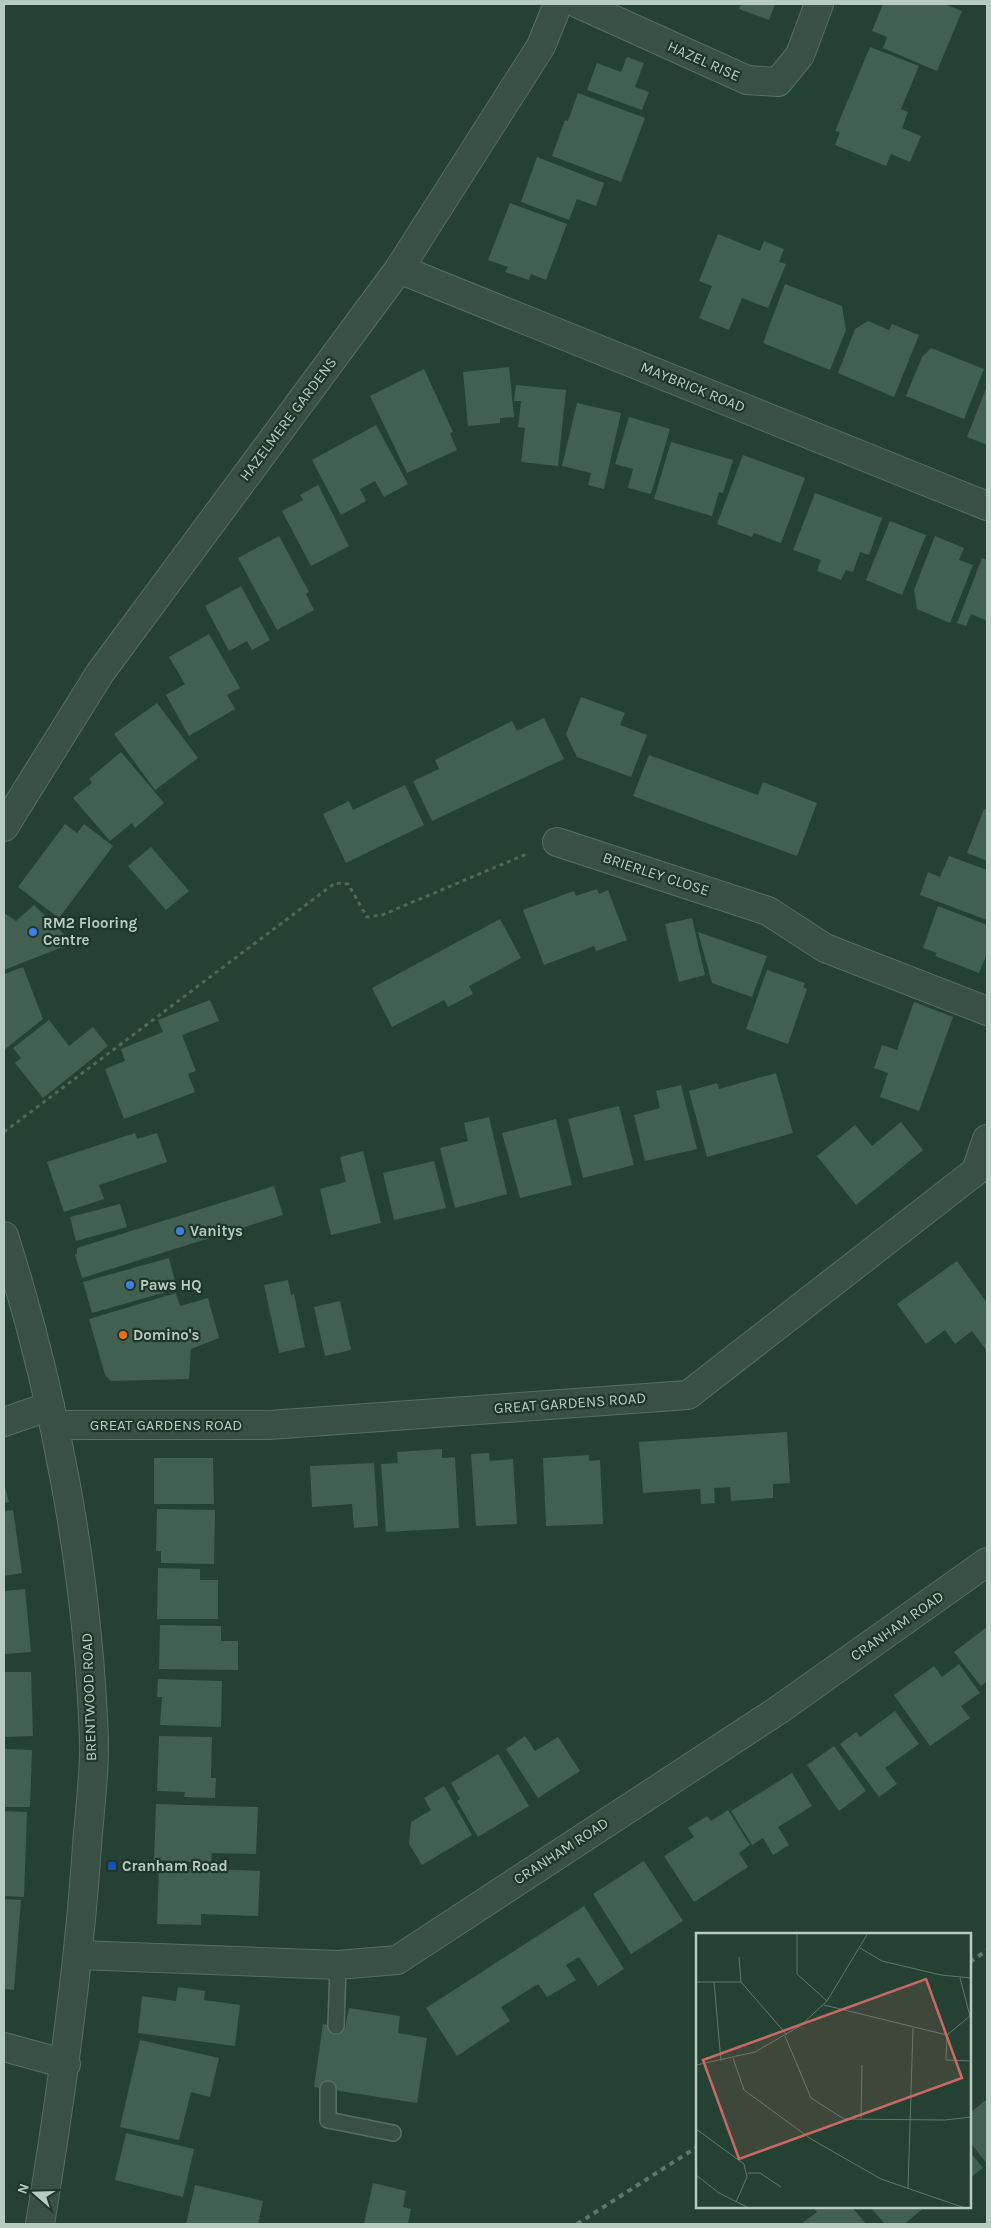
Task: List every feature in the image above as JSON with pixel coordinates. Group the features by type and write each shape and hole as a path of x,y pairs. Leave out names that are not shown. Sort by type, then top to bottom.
{"street":[{"name":"HAZELMERE GARDENS","path":"4,827 100,673 399,269 541,46 558,4"},
{"name":"HAZEL RISE","path":"579,4 748,80 778,82 800,55 819,4"},
{"name":"MAYBRICK ROAD","path":"399,269 987,506"},
{"name":"BRIERLEY CLOSE","path":"557,842 768,911 825,948 987,1011"},
{"name":"GREAT GARDENS ROAD","path":"4,1422 52,1416 269,1425 688,1395 976,1171 987,1139"},
{"name":"BRENTWOOD ROAD","path":"4,1236 52,1416 84,1601 94,1742 79,1955 66,2064 40,2224"},
{"name":"CRANHAM ROAD","path":"79,1955 338,1965 397,1960 777,1711 987,1562"},
{"path":"4,2047 66,2064"}],"lane":[{"path":"336,2026 338,1965"},
{"path":"328,2089 328,2120 393,2133"}],"path":[{"path":"4,1132 336,883 348,884 367,916 382,915 557,842"}],"building":[{"path":"741,4 775,4 769,20 739,9"},
{"path":"883,4 944,4 962,11 937,71 883,48 887,37 872,31"},
{"path":"870,47 919,66 901,109 908,112 902,128 921,136 910,162 891,154 886,166 835,145 840,132 835,131"},
{"path":"627,57 644,63 635,87 649,92 642,110 587,90 597,63 621,72"},
{"path":"578,93 645,118 621,182 552,156 565,120 568,121"},
{"path":"537,157 604,183 596,206 577,199 569,220 521,202"},
{"path":"510,203 567,224 546,280 531,274 529,280 505,272 508,267 488,260"},
{"path":"718,234 760,251 764,241 784,249 779,262 786,264 768,308 742,298 729,330 699,318 712,286 699,281"},
{"path":"785,284 842,306 846,330 830,370 763,343"},
{"path":"868,321 889,330 892,324 919,335 894,397 838,373 855,329"},
{"path":"931,348 984,369 964,419 906,396 922,357"},
{"path":"509,367 514,417 500,418 500,423 468,426 463,372"},
{"path":"424,369 453,432 450,433 457,450 407,473 370,396"},
{"path":"516,385 566,390 558,466 521,462 525,428 518,427 521,401 514,401"},
{"path":"987,386 987,445 967,437"},
{"path":"577,403 621,413 604,489 588,485 591,473 562,466"},
{"path":"629,417 670,429 651,494 628,488 633,469 615,464"},
{"path":"376,425 408,484 384,497 375,481 360,489 366,501 341,515 312,460"},
{"path":"671,442 733,460 723,493 719,492 712,516 654,499"},
{"path":"743,455 805,478 781,543 754,533 752,537 717,524"},
{"path":"318,485 349,546 311,566 282,511 303,500 300,495"},
{"path":"815,493 882,518 869,555 860,552 853,572 846,570 841,580 817,571 821,560 793,550"},
{"path":"890,521 926,535 902,595 866,580"},
{"path":"279,536 309,592 306,594 314,610 277,630 238,558"},
{"path":"935,536 964,548 959,560 973,565 950,623 917,609 914,590"},
{"path":"982,558 987,560 987,621 971,614 966,626 957,623"},
{"path":"241,586 270,640 252,650 247,641 229,651 205,606"},
{"path":"209,634 240,688 227,695 235,709 189,736 166,695 185,684 169,657"},
{"path":"581,697 625,713 620,725 647,735 631,777 577,757 566,734"},
{"path":"157,703 198,758 155,790 114,734"},
{"path":"544,718 564,759 432,821 413,781 439,769 435,760 512,721 517,731"},
{"path":"121,752 164,803 135,828 132,823 110,841 73,798 92,783 89,779"},
{"path":"649,755 758,795 763,782 817,803 797,856 633,796"},
{"path":"405,785 424,825 346,863 323,814 349,801 353,810"},
{"path":"984,809 987,810 987,861 967,853"},
{"path":"65,824 77,833 84,824 113,846 59,918 18,887"},
{"path":"151,847 189,891 166,910 128,866"},
{"path":"949,856 987,870 987,920 920,895 928,872 940,877"},
{"path":"597,889 599,894 608,890 627,940 596,951 594,946 544,965 523,910 574,891 576,896"},
{"name":"RM2 Flooring Centre","path":"34,905 73,943 4,970 4,913 16,921"},
{"path":"938,906 987,925 987,953 979,973 935,956 937,953 923,948"},
{"path":"692,918 705,975 679,982 665,924"},
{"path":"500,919 521,958 469,986 473,994 448,1007 444,1000 392,1027 372,988"},
{"path":"698,932 767,956 752,997 712,983"},
{"path":"23,967 43,1019 4,1050 4,974"},
{"path":"767,970 805,983 803,987 807,989 788,1044 746,1029"},
{"path":"210,1000 219,1021 182,1035 196,1071 188,1074 195,1092 124,1119 105,1069 125,1061 121,1049 163,1032 158,1020"},
{"path":"914,1002 953,1017 919,1111 880,1097 888,1073 874,1068 882,1045 897,1050"},
{"path":"49,1020 69,1046 93,1027 108,1046 43,1098 15,1063 21,1058 13,1048"},
{"path":"776,1073 793,1133 707,1157 689,1091 717,1083 719,1089"},
{"path":"681,1085 697,1149 645,1161 634,1115 660,1108 656,1091"},
{"path":"619,1106 634,1165 583,1178 568,1119"},
{"path":"489,1117 507,1194 455,1208 440,1148 468,1141 464,1123"},
{"path":"556,1119 572,1185 520,1198 502,1133"},
{"path":"901,1122 923,1150 856,1205 817,1156 855,1125 872,1146"},
{"path":"135,1133 137,1139 157,1133 167,1162 99,1185 104,1199 64,1212 47,1162"},
{"path":"363,1151 381,1223 331,1235 320,1189 346,1182 340,1157"},
{"path":"434,1161 446,1208 394,1220 383,1173"},
{"name":"Vanitys","path":"274,1186 283,1215 82,1278 75,1255 77,1248"},
{"path":"120,1204 127,1227 76,1241 70,1217"},
{"name":"Paws HQ","path":"169,1258 177,1289 92,1313 83,1282"},
{"path":"957,1261 987,1303 987,1351 972,1331 955,1344 945,1330 926,1344 897,1304"},
{"path":"288,1280 291,1295 294,1294 305,1347 279,1353 264,1285"},
{"path":"176,1293 180,1306 208,1298 219,1338 191,1349 189,1379 111,1381 105,1375 89,1319"},
{"path":"340,1301 351,1350 325,1356 314,1307"},
{"path":"787,1432 790,1483 773,1484 773,1498 731,1501 730,1487 714,1488 715,1503 701,1504 700,1489 643,1493 639,1442"},
{"path":"442,1449 442,1458 455,1457 459,1528 386,1532 381,1464 398,1463 397,1452"},
{"path":"489,1453 490,1461 513,1459 517,1524 476,1526 471,1454"},
{"path":"589,1455 589,1461 600,1460 603,1524 546,1526 543,1458"},
{"path":"154,1458 213,1458 214,1504 154,1504"},
{"path":"374,1463 378,1526 354,1528 352,1504 312,1507 310,1466"},
{"path":"4,1483 9,1502 4,1503"},
{"path":"157,1509 215,1510 214,1564 161,1563 161,1551 156,1551"},
{"path":"13,1510 22,1573 4,1576 4,1511"},
{"path":"158,1568 200,1569 200,1580 218,1580 218,1619 157,1619"},
{"path":"25,1589 31,1652 4,1654 4,1591"},
{"path":"160,1625 221,1626 221,1641 238,1641 238,1670 159,1669"},
{"path":"987,1627 987,1681 981,1686 954,1652"},
{"path":"959,1664 980,1693 961,1706 970,1718 930,1746 894,1695 934,1666 942,1677"},
{"path":"4,1672 31,1672 33,1736 4,1737"},
{"path":"158,1679 222,1681 221,1727 160,1725 162,1697 157,1697"},
{"path":"895,1711 919,1744 885,1768 897,1784 879,1797 840,1744 856,1732 860,1737"},
{"path":"159,1736 212,1737 211,1778 216,1778 215,1798 184,1797 185,1792 157,1791"},
{"path":"525,1736 535,1751 558,1737 580,1771 538,1798 506,1749"},
{"path":"834,1746 866,1791 839,1811 807,1765"},
{"path":"4,1749 32,1750 30,1807 4,1807"},
{"path":"498,1754 529,1806 478,1837 457,1801 460,1799 451,1783"},
{"path":"792,1773 812,1806 778,1827 789,1845 773,1855 763,1838 752,1845 731,1811"},
{"path":"444,1786 472,1835 422,1865 409,1844 411,1822 431,1810 424,1798"},
{"path":"156,1804 258,1807 256,1854 212,1853 211,1863 154,1860"},
{"path":"728,1810 750,1845 739,1853 748,1867 694,1902 664,1856 694,1837 688,1828 707,1816 711,1821"},
{"path":"4,1811 27,1812 24,1897 4,1896"},
{"path":"644,1861 683,1921 631,1954 593,1894"},
{"path":"159,1867 260,1871 258,1916 201,1914 201,1925 157,1924"},
{"path":"4,1899 21,1900 14,1990 4,1989"},
{"path":"584,1906 624,1969 598,1986 579,1957 566,1965 576,1980 547,1997 538,1984 501,2007 510,2021 457,2056 426,2008"},
{"path":"178,1987 205,1991 204,2000 240,2005 235,2046 138,2033 142,1996 176,2001"},
{"path":"349,2008 400,2016 398,2033 427,2038 417,2103 314,2087 323,2024 345,2028"},
{"path":"140,2040 219,2058 210,2097 191,2092 179,2140 120,2127"},
{"path":"987,2099 987,2164 971,2143 971,2112"},
{"path":"126,2133 194,2149 183,2197 115,2180"},
{"path":"971,2153 983,2168 971,2177"},
{"path":"373,2183 406,2191 403,2207 411,2209 408,2224 364,2224"},
{"path":"195,2185 263,2201 258,2224 186,2224"},
{"path":"814,2208 853,2208 866,2224 801,2224 817,2212"},
{"path":"871,2208 924,2208 904,2224 885,2224"}],"railway":[{"path":"971,1961 987,1950"},
{"path":"577,2224 696,2148"}],"place":[{"name":"RM2 Flooring Centre","path":"33,932"},
{"name":"Vanitys","path":"180,1231"},
{"name":"Paws HQ","path":"130,1285"},
{"name":"Domino's","path":"123,1335"},
{"name":"Cranham Road","path":"112,1866"}]}
